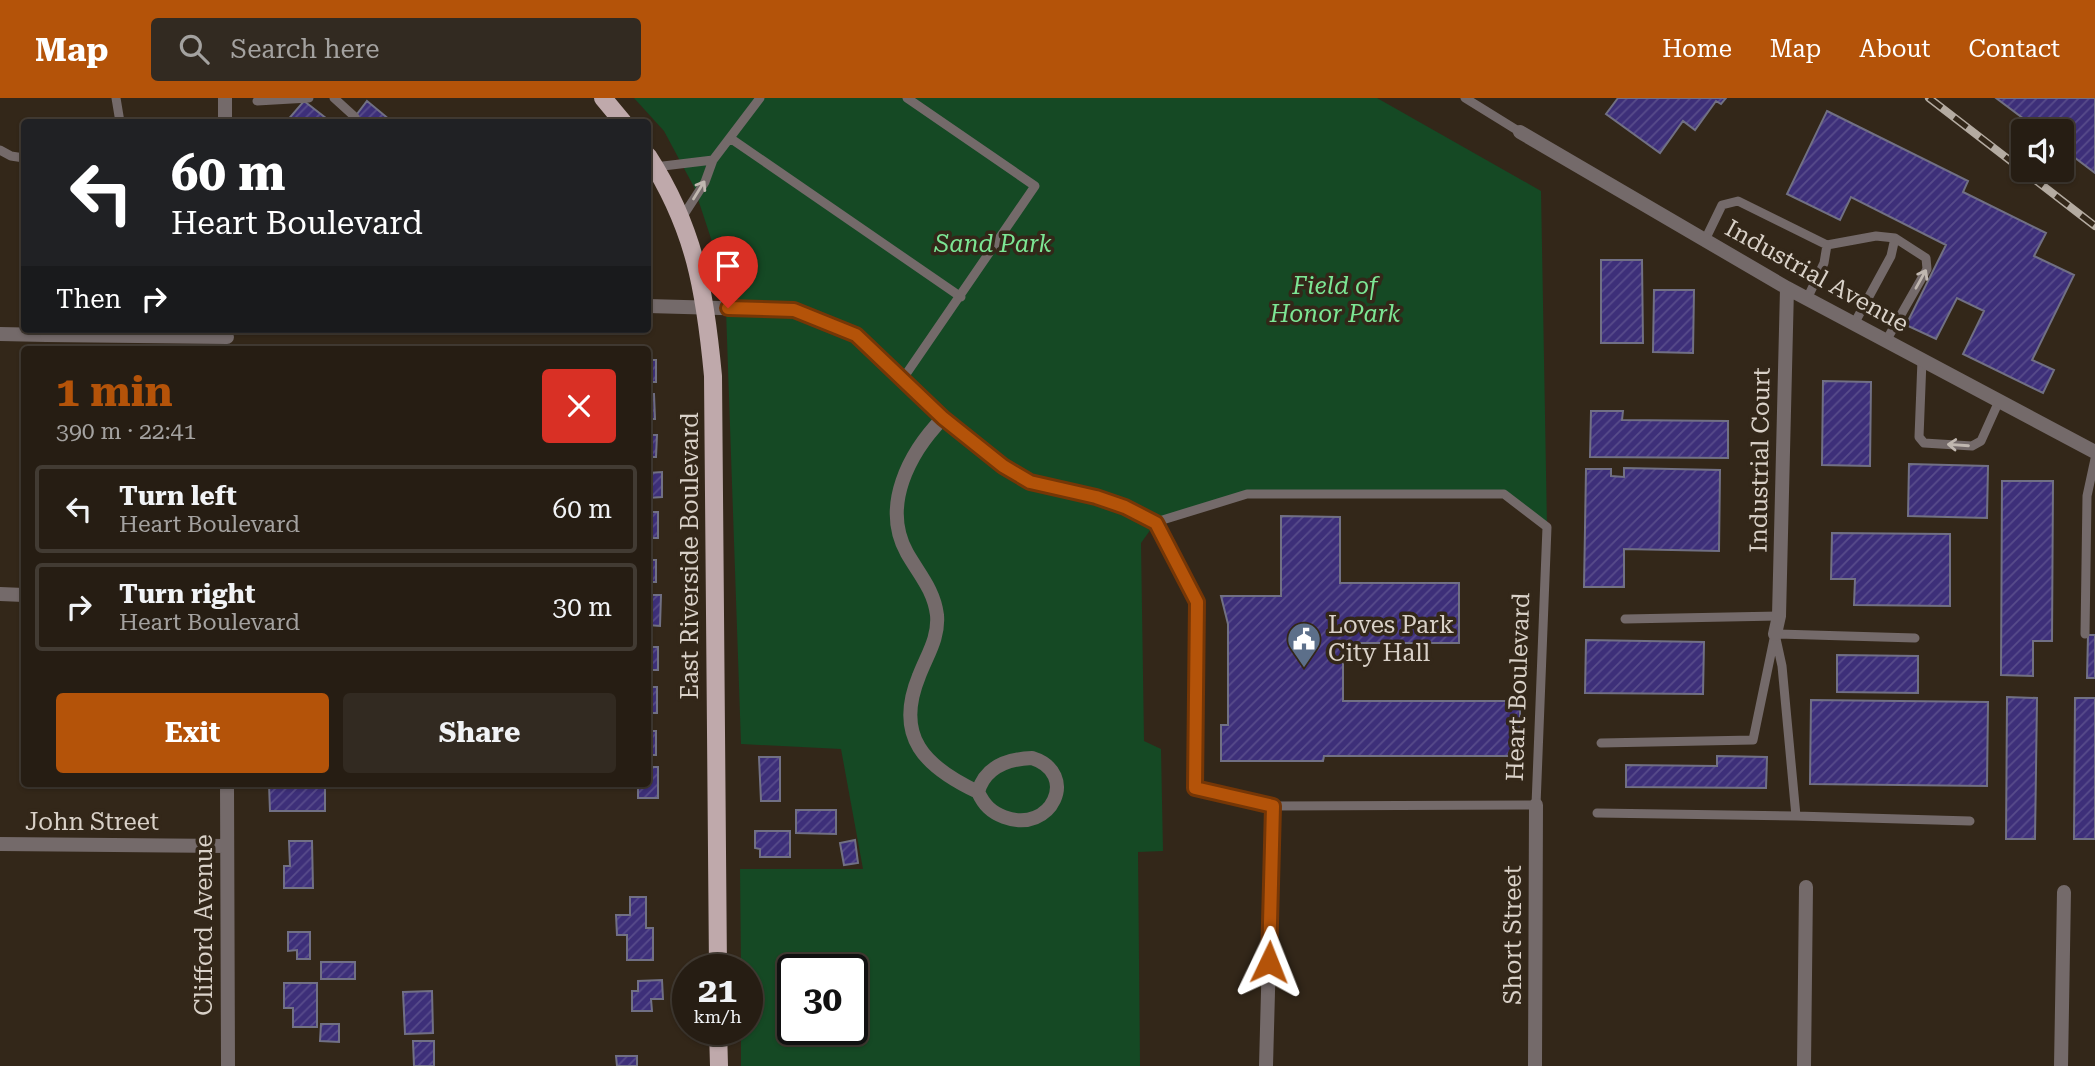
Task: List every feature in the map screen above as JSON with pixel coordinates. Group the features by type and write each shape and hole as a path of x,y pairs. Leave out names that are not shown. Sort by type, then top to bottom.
{"main road":[{"path":"603,98 620,119"},
{"name":"East Riverside Boulevard","path":"651,161 681,219 698,266 706,307 713,376 718,954"},
{"path":"718,1045 719,1066"}],"street":[{"path":"225,98 225,119"},
{"name":"Industrial Avenue","path":"1520,132 1787,288 2095,453"},
{"name":"Industrial Court","path":"1775,634 1779,616 1787,288"},
{"path":"651,306 794,310 856,335 943,418 1003,466 1030,482 1096,497 1125,507 1156,523"},
{"path":"7,334 227,339"},
{"path":"943,418 926,435 912,458 902,480 897,504 900,538 934,598 937,617 936,636 911,696 913,732 920,752 933,767 951,780 978,792 983,804 991,811 1023,822 1043,815 1054,803 1057,792 1052,769 1032,758 1004,762 991,770 981,779 978,792"},
{"path":"0,594 21,595"},
{"name":"Clifford Avenue","path":"227,787 228,1066"},
{"name":"Short Street","path":"1535,1066 1536,804"},
{"path":"1266,1066 1273,806"},
{"name":"John Street","path":"0,844 226,846"},
{"path":"1804,1066 1806,887"},
{"path":"2061,1066 2064,892"}],"lane":[{"path":"116,98 120,119"},
{"path":"257,101 309,98"},
{"path":"334,98 355,117"},
{"path":"681,219 705,182 713,160 760,98"},
{"path":"901,380 961,297 1035,186 907,98"},
{"path":"1465,98 1481,102 1520,132"},
{"path":"730,138 961,297"},
{"path":"0,150 21,158"},
{"path":"651,161 713,160"},
{"path":"1705,240 1722,205 1738,201 1828,245 1876,236 1895,238 1927,258 1927,269 1886,341"},
{"path":"1854,324 1891,256 1895,238"},
{"path":"1807,299 1824,262 1828,245"},
{"path":"1922,360 1919,438 1924,443 1972,446 1980,441 1999,401"},
{"path":"2085,635 2087,496 2095,459"},
{"name":"Heart Boulevard","path":"1247,494 1504,494 1547,527 1536,804 1273,806 1195,788 1197,602 1156,523 1247,494"},
{"path":"1625,619 1779,616"},
{"path":"1775,634 1915,638"},
{"path":"1601,743 1753,740 1775,634"},
{"path":"1775,634 1782,666 1796,816"},
{"path":"1597,813 1970,821"}],"green space":[{"name":"Field of Honor Park","path":"634,98 1377,98 1541,191 1547,527 1504,494 1247,494 1156,522 1141,543 1144,741 1161,749 1163,851 1138,852 1140,1066 741,1066 741,1045 763,1045 763,954 741,954 740,869 863,869 841,749 741,744 725,281 694,187 664,131"}],"building":[{"path":"1618,98 1726,98 1721,104 1716,101 1695,130 1683,121 1660,153 1606,114"},
{"path":"1996,98 2095,98 2095,173 2074,157 2074,119 2024,119"},
{"path":"304,101 327,119 289,119"},
{"path":"367,101 389,119 353,119"},
{"path":"1827,111 1968,181 1963,192 2046,233 2034,256 2074,275 2032,360 2054,370 2043,393 1963,354 1984,311 1957,298 1936,339 1906,325 1946,245 1851,197 1840,220 1787,194"},
{"path":"1601,260 1642,260 1643,343 1601,343"},
{"path":"1654,290 1694,290 1693,353 1653,352"},
{"path":"651,360 656,360 656,382 651,382"},
{"path":"1823,381 1871,382 1870,466 1822,465"},
{"path":"651,394 654,394 655,419 651,419"},
{"path":"1591,411 1623,411 1622,420 1728,421 1728,458 1590,457"},
{"path":"651,435 657,435 656,457 651,457"},
{"path":"1909,464 1988,466 1987,518 1908,516"},
{"path":"1624,468 1720,470 1719,551 1624,549 1624,587 1584,587 1586,469 1611,469 1611,476 1624,477"},
{"path":"662,472 662,497 651,498 651,473"},
{"path":"2002,481 2053,481 2052,641 2033,641 2033,676 2001,675"},
{"path":"651,512 658,512 658,538 651,538"},
{"path":"1281,516 1340,517 1340,583 1459,583 1459,643 1343,643 1343,701 1520,701 1520,756 1324,756 1323,761 1221,761 1221,725 1228,725 1228,624 1221,596 1281,596"},
{"path":"1832,533 1950,534 1950,606 1854,605 1855,579 1831,579"},
{"path":"651,560 656,560 656,582 651,582"},
{"path":"651,595 661,595 660,626 651,625"},
{"path":"2088,635 2095,635 2095,678 2087,678"},
{"path":"1586,640 1704,642 1703,694 1585,693"},
{"path":"651,647 658,647 658,670 651,670"},
{"path":"1837,655 1918,656 1918,693 1837,692"},
{"path":"651,687 657,687 657,713 651,713"},
{"path":"2007,697 2037,698 2035,839 2006,839"},
{"path":"2075,698 2095,698 2095,839 2074,839"},
{"path":"1811,700 1988,702 1987,786 1810,784"},
{"path":"651,731 656,731 656,755 651,755"},
{"path":"1717,756 1767,757 1766,788 1626,787 1626,765 1717,766"},
{"path":"759,757 780,757 780,801 761,801"},
{"path":"651,767 658,767 658,798 638,798 638,787 651,787"},
{"path":"269,787 325,787 325,811 270,811"},
{"path":"796,810 836,810 836,834 796,833"},
{"path":"755,831 790,831 790,857 760,857 760,849 755,848"},
{"path":"855,840 858,863 844,865 840,843"},
{"path":"289,841 312,841 313,888 284,888 284,866 290,866"},
{"path":"630,897 646,897 646,928 653,928 653,960 627,960 627,935 617,935 616,915 630,915"},
{"path":"288,932 310,932 310,959 297,959 297,950 288,951"},
{"path":"321,962 355,962 355,979 321,979"},
{"path":"662,980 663,999 651,999 652,1011 632,1011 632,991 638,991 638,981"},
{"path":"284,983 317,983 317,1027 293,1027 293,1008 284,1008"},
{"path":"432,991 433,1033 405,1034 403,992"},
{"path":"321,1024 339,1024 339,1042 320,1041"},
{"path":"413,1041 434,1041 434,1066 414,1066"},
{"path":"616,1056 637,1056 637,1066 617,1066"}],"railway":[{"path":"1929,98 2095,226"}],"place":[{"name":"Loves Park City Hall","path":"1304,669"}],"route":[{"path":"728,308 794,310 856,335 943,418 1003,466 1030,482 1096,497 1125,507 1156,523 1197,602 1195,788 1273,806 1269,962"}],"park label":[{"name":"Sand Park","path":"993,244"}]}
